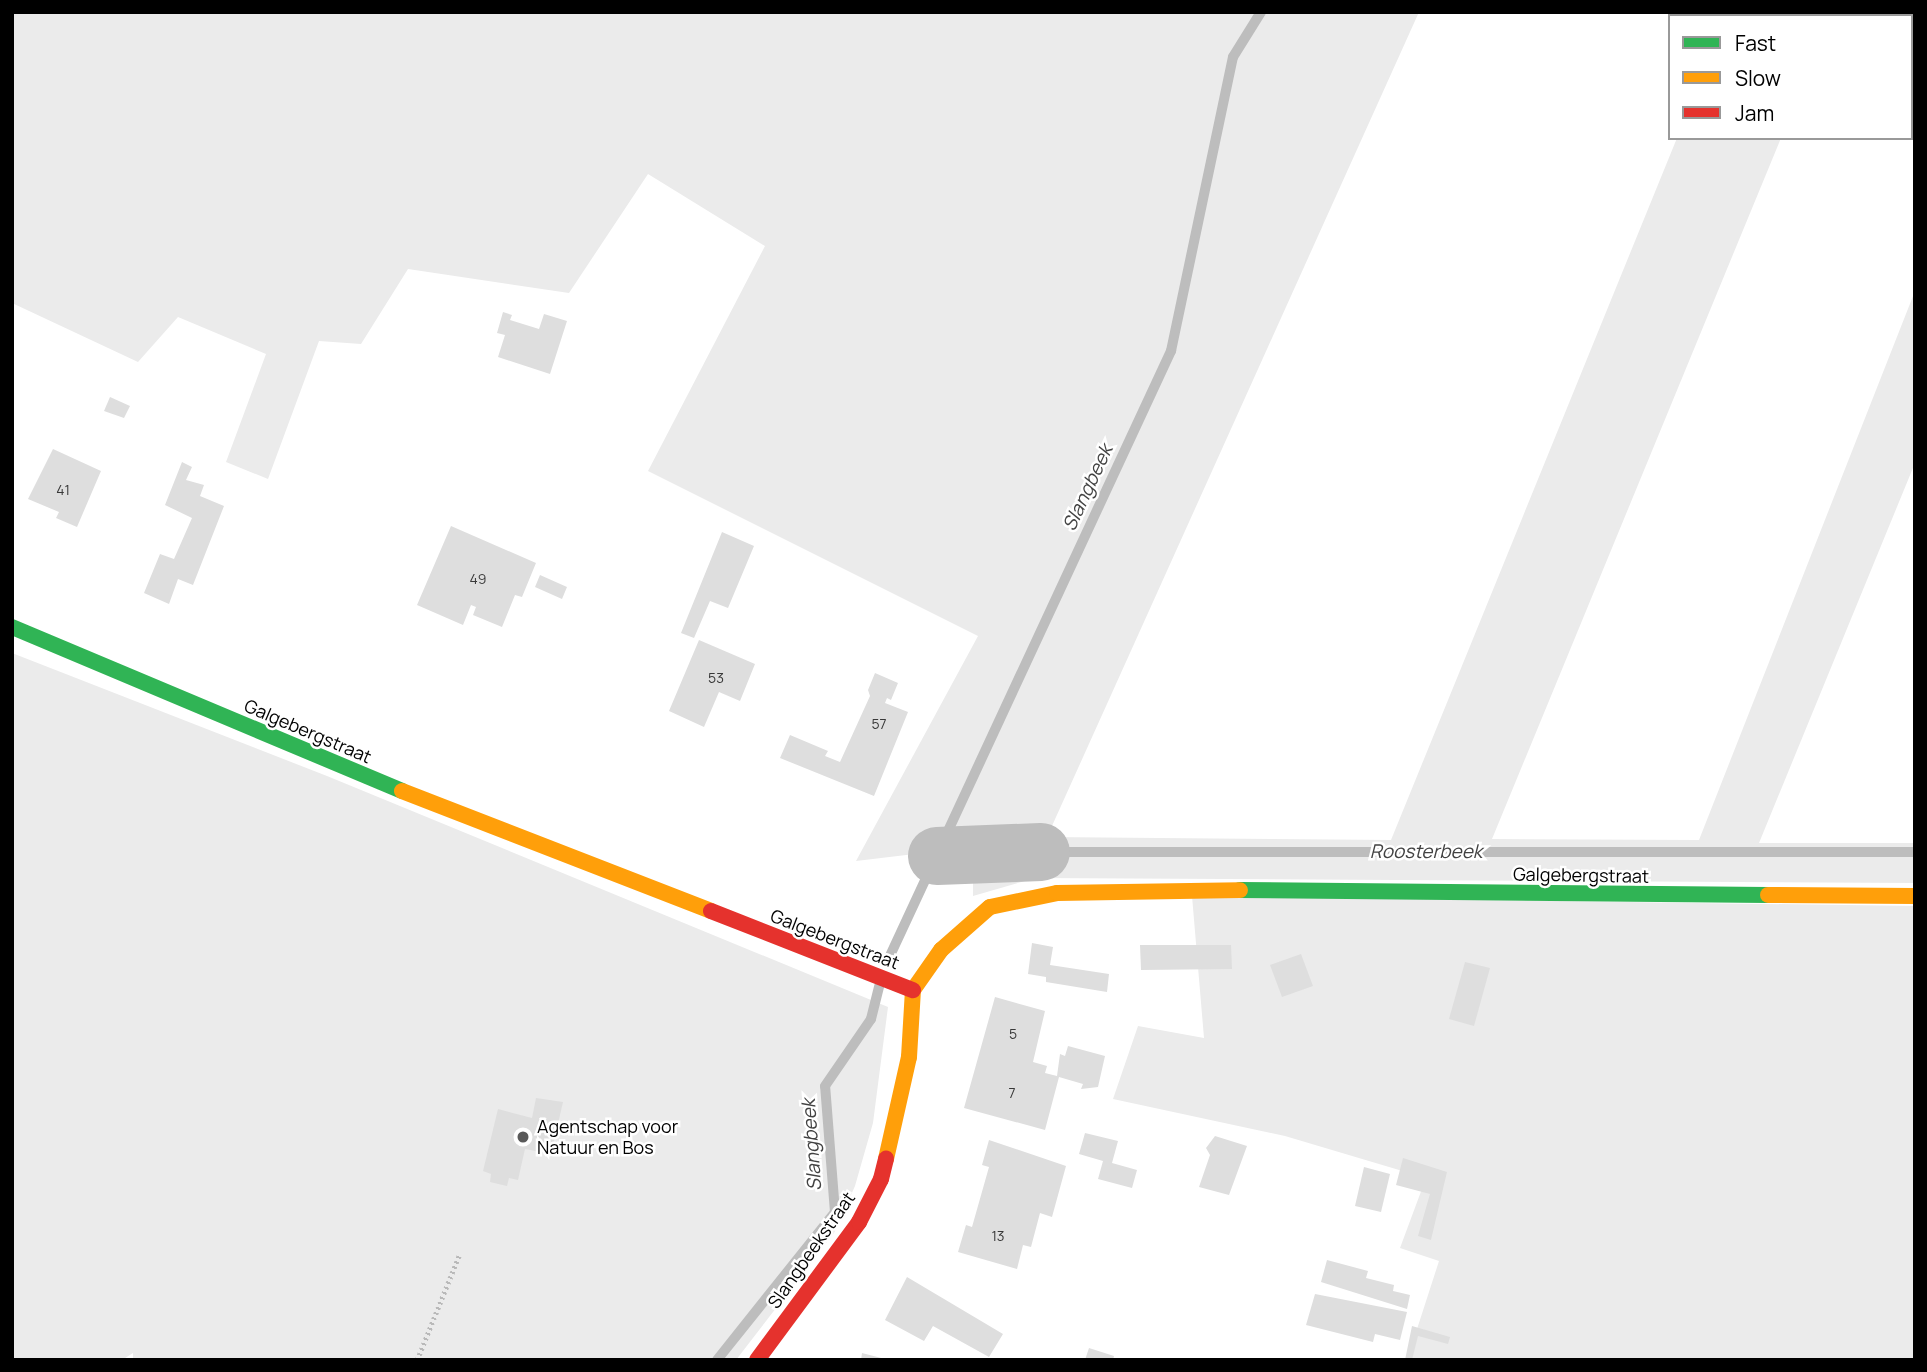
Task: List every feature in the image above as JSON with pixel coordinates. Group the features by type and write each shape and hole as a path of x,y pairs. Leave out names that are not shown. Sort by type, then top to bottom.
{"street":[{"name":"Galgebergstraat","path":"12,626 397,789 913,990 941,950 990,907 1057,893 1164,889 1915,896"},
{"name":"Slangbeekstraat","path":"757,1360 859,1222 881,1179 909,1057 913,990"}],"path":[{"path":"417,1360 460,1253"}],"shaded area":[{"path":"12,12 1419,12 1047,837 1391,840 1676,140 1780,140 1492,839 1699,840 1915,291 1915,463 1759,843 1915,843 1915,883 1035,878 973,896 973,847 856,861 978,636 648,471 765,246 648,174 569,293 408,269 361,344 319,341 268,479 226,462 266,354 178,317 138,362 12,303"},
{"path":"1729,12 1834,12 1780,14 1728,14"},
{"path":"12,653 327,776 888,1007 873,1123 855,1186 834,1233 736,1360 133,1360 133,1353 122,1360 12,1360"},
{"path":"1192,896 1915,906 1915,1360 1407,1360 1439,1261 1400,1248 1426,1178 1285,1136 1113,1099 1138,1026 1204,1038"}],"building":[{"path":"503,312 512,315 510,320 539,329 544,314 567,321 550,374 498,357 505,335 497,333"},
{"path":"110,397 130,406 124,418 104,411"},
{"path":"53,449 101,471 77,527 56,518 59,512 28,499"},
{"path":"182,462 192,467 186,480 204,485 200,496 224,506 193,585 178,579 169,604 144,593 160,554 174,559 192,518 165,505"},
{"path":"451,526 536,563 522,597 515,595 502,627 473,615 476,607 471,605 463,625 417,605"},
{"path":"722,532 754,546 728,608 710,601 694,638 681,633"},
{"path":"540,575 567,587 562,599 535,587"},
{"path":"699,640 755,664 740,701 719,692 704,727 669,711"},
{"path":"875,673 898,683 891,700 887,698 885,703 908,712 874,796 780,758 790,735 828,751 825,756 840,762 870,696 868,690"},
{"path":"1032,943 1053,947 1050,965 1109,974 1107,992 1046,982 1046,977 1028,974"},
{"path":"1140,945 1231,945 1232,969 1141,970"},
{"path":"1301,954 1313,986 1282,997 1270,965"},
{"path":"1465,962 1490,968 1474,1026 1449,1019"},
{"path":"995,997 1045,1011 1033,1062 1047,1066 1045,1073 1057,1076 1060,1054 1065,1056 1068,1046 1105,1056 1098,1087 1081,1089 1083,1084 1059,1077 1045,1130 964,1108"},
{"name":"Agentschap voor Natuur en Bos","path":"536,1098 563,1102 551,1154 525,1149 518,1180 509,1178 507,1186 490,1182 491,1174 483,1171 498,1109 532,1118"},
{"path":"1085,1133 1118,1141 1112,1163 1137,1170 1132,1188 1098,1179 1103,1161 1079,1154"},
{"path":"1215,1136 1247,1146 1229,1195 1199,1187 1210,1155 1206,1148"},
{"path":"989,1140 1066,1166 1052,1217 1040,1213 1031,1247 1023,1245 1017,1269 958,1252 966,1225 972,1227 989,1167 982,1165"},
{"path":"1403,1158 1447,1172 1431,1240 1418,1236 1430,1194 1396,1185"},
{"path":"1364,1167 1390,1174 1381,1212 1355,1206"},
{"path":"1327,1260 1368,1271 1366,1278 1394,1285 1393,1291 1410,1295 1407,1309 1321,1282"},
{"path":"907,1277 1003,1334 989,1357 933,1326 924,1341 885,1320"},
{"path":"1315,1294 1407,1312 1400,1340 1375,1334 1373,1342 1306,1325"},
{"path":"1412,1326 1450,1337 1448,1344 1418,1336 1412,1360 1405,1360"},
{"path":"1089,1348 1114,1356 1113,1360 1085,1360"},
{"path":"862,1353 885,1359 885,1360 861,1360"}],"waterway":[{"name":"Slangbeek","path":"888,960 1171,351 1233,57 1261,12"},
{"name":"Roosterbeek","path":"1041,852 1915,852"},
{"name":"Roosterbeek","path":"937,856 1041,852"},
{"name":"Slangbeek","path":"717,1360 835,1212 825,1086 871,1019 879,986"}],"traffic: fast":[{"path":"12,627 402,791"},
{"path":"1240,890 1768,895"}],"traffic: slow":[{"path":"402,791 711,911"},
{"path":"913,990 941,950 990,907 1057,893 1240,890"},
{"path":"1768,895 1915,896"},
{"path":"886,1159 909,1057 913,990"}],"traffic: jam":[{"path":"711,911 913,990"},
{"path":"757,1360 859,1222 881,1179 886,1159"}],"place":[{"name":"Agentschap voor Natuur en Bos","path":"523,1137"}]}
